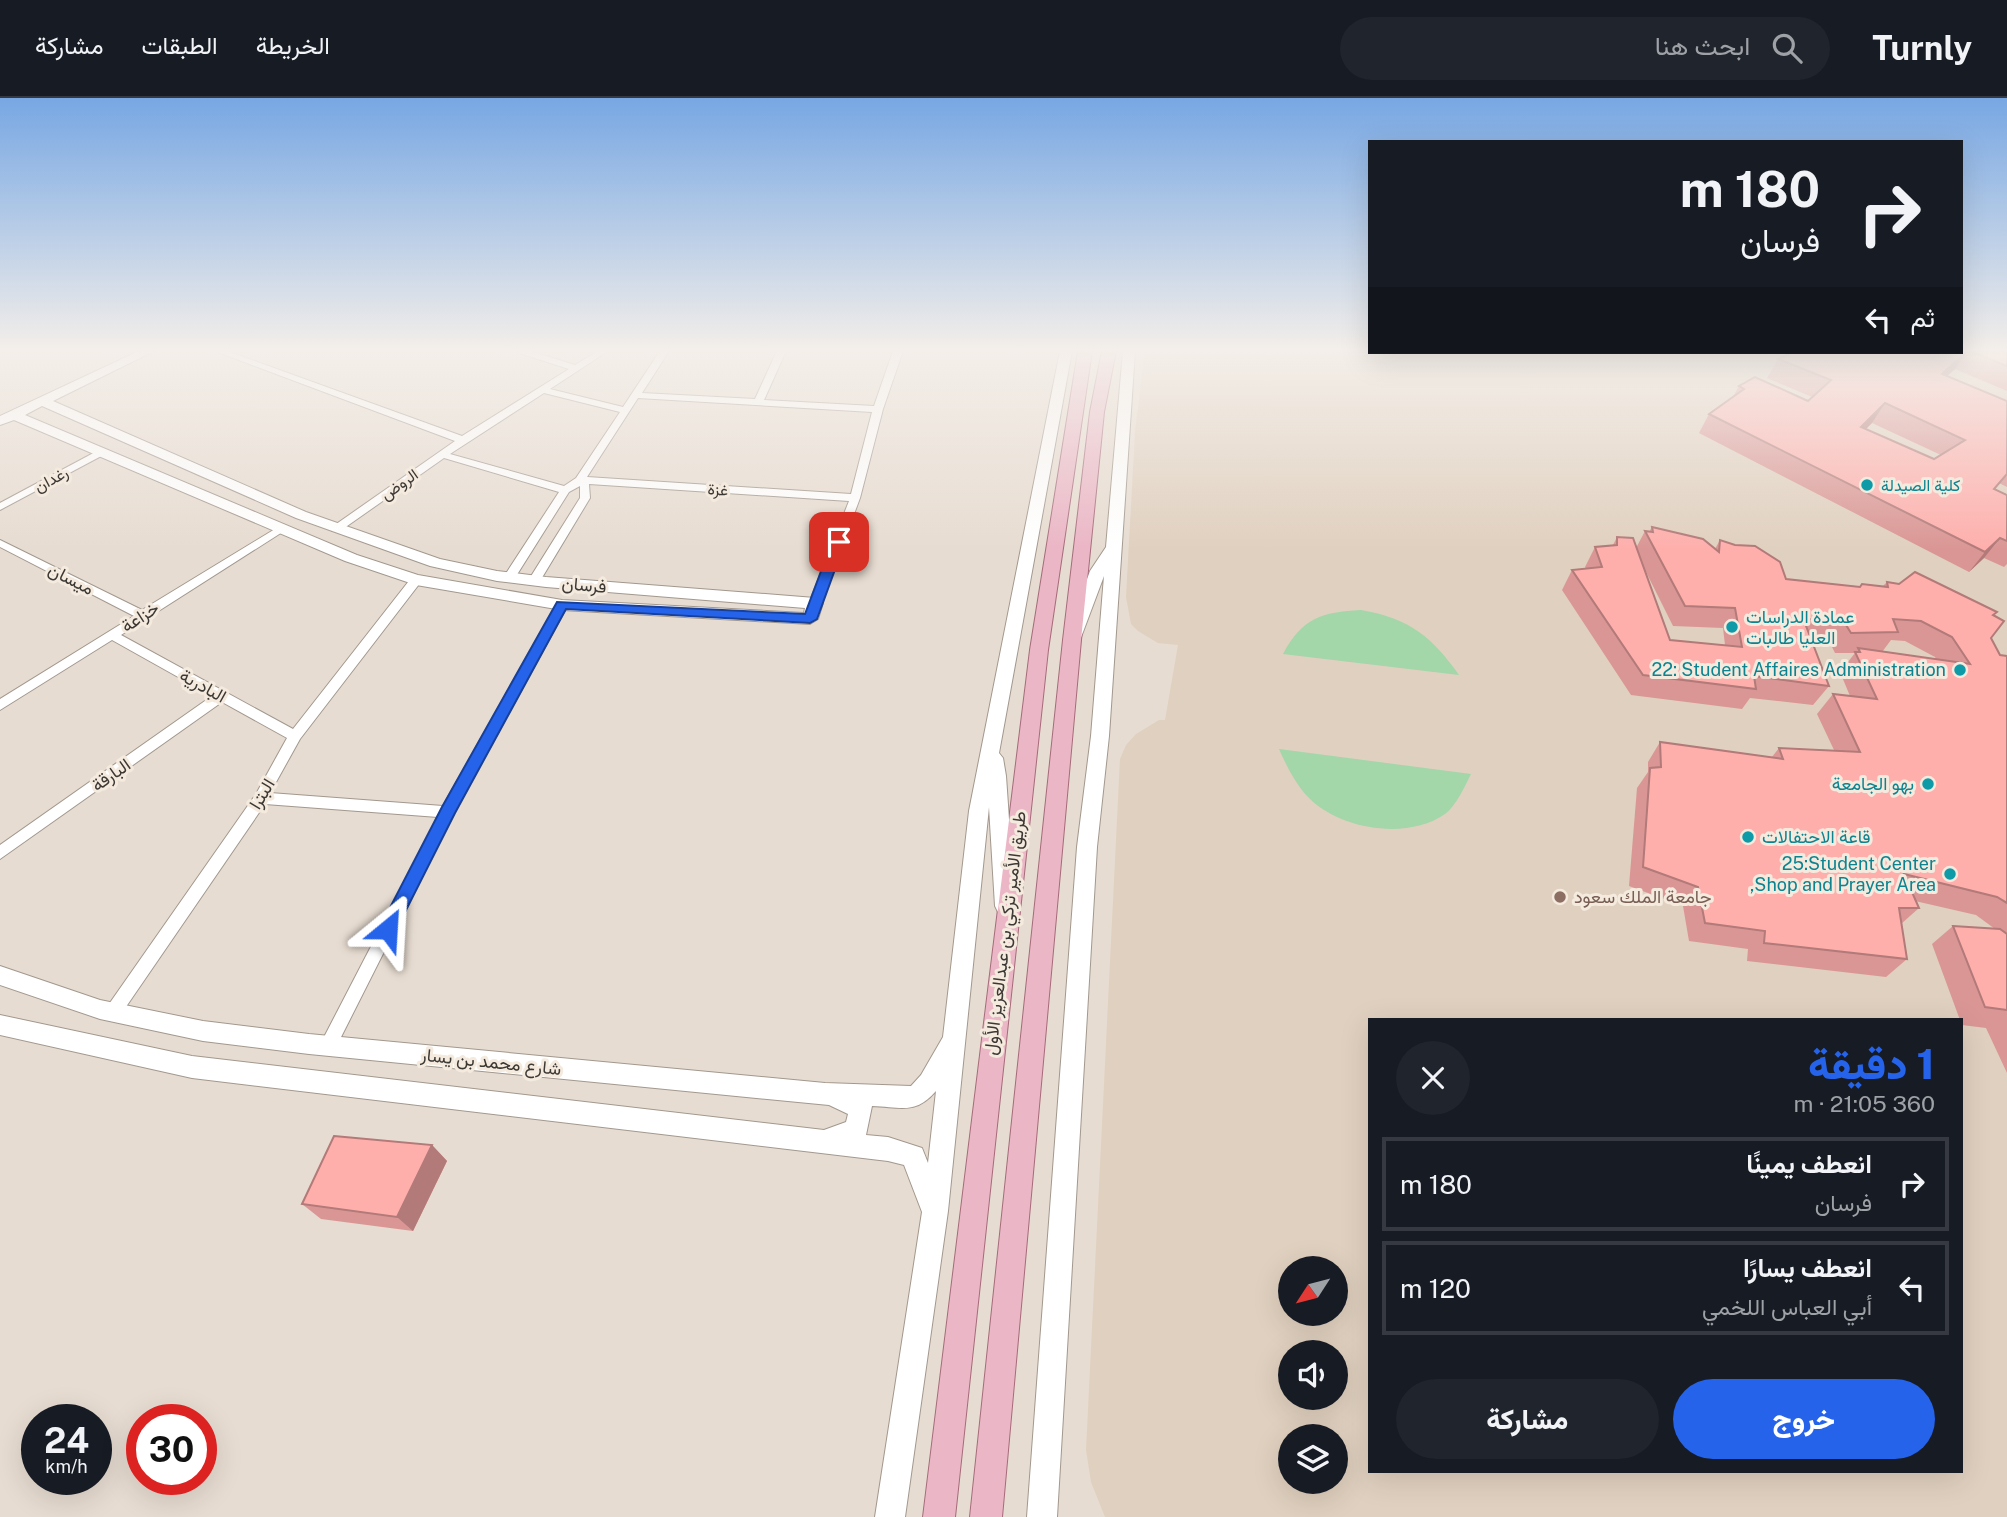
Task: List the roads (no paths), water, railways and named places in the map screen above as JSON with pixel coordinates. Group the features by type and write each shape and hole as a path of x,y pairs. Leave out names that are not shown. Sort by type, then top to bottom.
{"main road":[{"name":"طريق الأمير تركي بن عبدالعزيز الأول","path":"939,1517 1039,650 1075,417"},
{"name":"طريق الأمير تركي بن عبدالعزيز الأول","path":"986,1517 1096,417"}],"street":[{"name":"فرسان","path":"13,417 351,558 416,580 518,583 815,603 810,619 562,605 518,583 436,563 336,528 79,417"},
{"path":"401,417 463,440"},
{"name":"الروض","path":"336,528 441,454 499,417"},
{"path":"518,583 565,490 580,480 620,417"},
{"path":"815,603 855,498 876,417"},
{"path":"890,1517 935,1211 979,811 1053,417"},
{"path":"1042,1517 1086,861 1100,736 1124,417"},
{"name":"رغدان","path":"0,507 101,452"},
{"path":"441,454 565,490"},
{"path":"518,583 585,498 585,485 580,480"},
{"name":"غزة","path":"580,480 855,498"},
{"name":"خزاعة","path":"0,705 281,529"},
{"name":"ميسان","path":"0,543 142,615"},
{"path":"1072,640 1098,571 1113,548"},
{"name":"البترا","path":"113,1012 261,798 295,736 416,580"},
{"path":"328,1046 447,812 562,605"},
{"name":"البادرية","path":"112,635 295,736"},
{"name":"البارقة","path":"0,853 221,696"},
{"path":"992,743 1000,799 999,858 1006,919"},
{"path":"261,798 447,812"},
{"name":"شارع محمد بن يسار","path":"0,975 26,987 113,1012 216,1033 825,1094 916,1097 929,1083 954,1035"},
{"path":"0,1025 192,1067 888,1149 913,1156 935,1211"},
{"path":"820,1143 856,1129 862,1108 825,1094"}],"place":[{"name":"كلية الصيدلة","path":"1867,485"},
{"name":"عمادة الدراسات العليا طالبات","path":"1732,627"},
{"name":"22: Student Affaires Administration","path":"1960,670"},
{"name":"بهو الجامعة","path":"1928,784"},
{"name":"قاعة الاحتفالات","path":"1748,837"},
{"name":"25:Student Center ,Shop and Prayer Area","path":"1950,874"},
{"name":"جامعة الملك سعود","path":"1560,897"}]}
